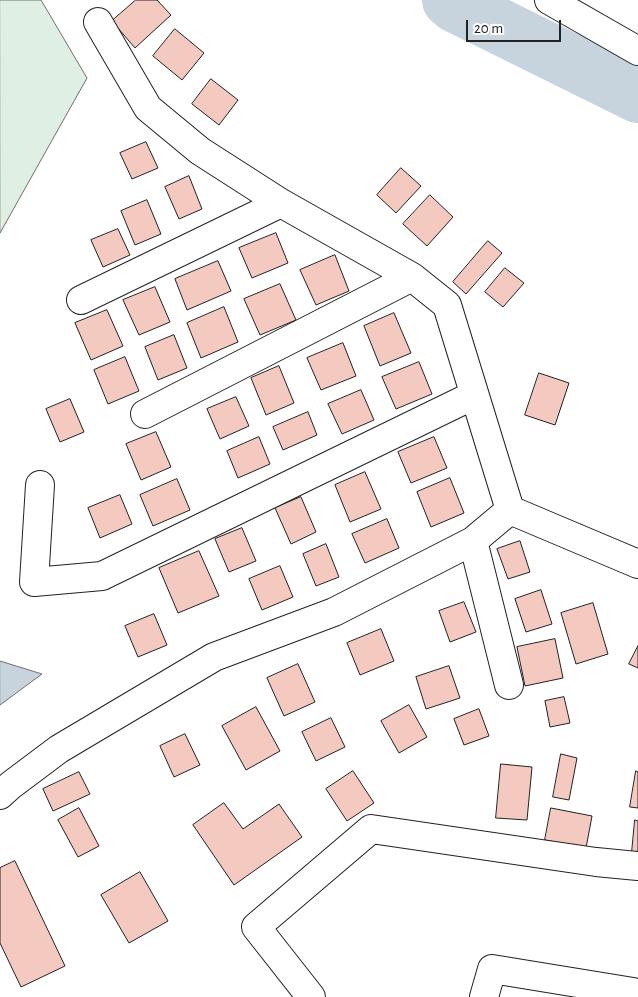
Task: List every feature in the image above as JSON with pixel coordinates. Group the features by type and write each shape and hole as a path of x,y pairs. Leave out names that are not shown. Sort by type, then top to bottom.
{"street":[{"path":"549,0 638,51"},
{"path":"98,22 148,108 200,151 281,203 412,277 447,305 510,510 638,564"},
{"path":"81,300 281,203"},
{"path":"145,414 412,277"},
{"path":"40,485 34,582 102,576 474,395"},
{"path":"0,795 59,750 214,657 334,612 473,541 510,510"},
{"path":"473,541 509,685"},
{"path":"310,997 256,927 372,829 596,862 638,866"},
{"path":"484,997 492,969 633,992"}],"green space":[{"path":"0,0 41,0 87,78 0,233"}],"shaded area":[{"path":"0,661 42,674 0,705"}],"building":[{"path":"136,0 157,0 171,15 135,48 112,21"},
{"path":"175,29 204,53 182,80 153,56"},
{"path":"211,79 238,100 219,125 192,104"},
{"path":"146,142 158,168 132,179 120,153"},
{"path":"401,168 421,186 396,213 377,195"},
{"path":"189,176 202,209 179,219 165,187"},
{"path":"430,195 453,217 427,246 403,224"},
{"path":"147,200 161,234 135,245 121,211"},
{"path":"118,229 130,255 103,267 91,240"},
{"path":"276,233 288,263 252,278 239,248"},
{"path":"488,241 502,253 466,294 453,282"},
{"path":"335,255 349,291 316,305 300,270"},
{"path":"218,261 231,291 187,310 175,279"},
{"path":"505,268 524,283 503,307 485,292"},
{"path":"280,284 296,320 260,335 244,299"},
{"path":"155,287 170,322 139,335 123,300"},
{"path":"224,307 238,342 201,358 187,323"},
{"path":"107,310 123,346 91,360 75,323"},
{"path":"394,313 411,353 380,366 364,326"},
{"path":"174,335 187,368 158,380 145,347"},
{"path":"343,343 356,376 321,390 307,358"},
{"path":"125,357 139,391 108,404 94,370"},
{"path":"419,362 432,394 396,409 382,377"},
{"path":"279,366 294,403 266,415 251,378"},
{"path":"539,373 569,383 555,425 525,415"},
{"path":"361,390 374,420 342,434 328,404"},
{"path":"236,397 249,426 220,439 207,409"},
{"path":"70,399 84,432 60,442 46,409"},
{"path":"308,412 317,435 283,450 273,427"},
{"path":"156,432 171,467 141,480 126,444"},
{"path":"259,437 270,464 238,478 227,451"},
{"path":"434,437 447,468 411,483 398,452"},
{"path":"365,472 381,509 350,522 335,485"},
{"path":"450,478 464,513 431,527 417,492"},
{"path":"177,479 190,510 153,526 140,495"},
{"path":"120,495 132,524 100,538 88,508"},
{"path":"301,497 316,532 291,544 275,508"},
{"path":"387,519 399,548 365,563 352,534"},
{"path":"242,528 256,561 229,572 215,539"},
{"path":"520,541 530,572 508,579 497,549"},
{"path":"326,544 339,577 316,586 303,554"},
{"path":"199,551 219,596 178,613 159,568"},
{"path":"280,566 293,597 262,610 249,579"},
{"path":"541,590 552,624 526,632 515,599"},
{"path":"464,602 476,632 450,642 439,611"},
{"path":"593,603 608,654 576,664 561,613"},
{"path":"154,614 167,645 138,657 125,626"},
{"path":"381,629 394,661 360,675 347,643"},
{"path":"555,639 563,678 525,686 517,647"},
{"path":"638,646 638,668 629,664"},
{"path":"298,664 315,702 284,716 267,678"},
{"path":"449,666 460,698 426,709 416,677"},
{"path":"564,697 570,723 550,727 545,701"},
{"path":"409,705 427,737 399,753 381,721"},
{"path":"256,707 280,751 246,770 222,726"},
{"path":"479,709 489,736 464,745 454,719"},
{"path":"331,718 345,747 316,761 302,732"},
{"path":"185,734 200,765 174,777 160,746"},
{"path":"561,754 577,758 569,800 553,797"},
{"path":"501,764 532,767 527,820 496,818"},
{"path":"353,771 374,803 347,821 326,789"},
{"path":"636,771 638,772 638,808 630,807"},
{"path":"79,772 90,794 53,811 43,789"},
{"path":"224,803 243,829 279,804 302,837 234,885 193,825"},
{"path":"79,808 99,846 78,857 58,820"},
{"path":"551,808 592,816 586,848 545,840"},
{"path":"635,820 638,821 638,852 632,852"},
{"path":"15,861 65,966 21,987 0,943 0,868"},
{"path":"140,872 168,921 129,943 101,895"}],"waterway":[{"path":"450,0 456,5 638,95"}]}
